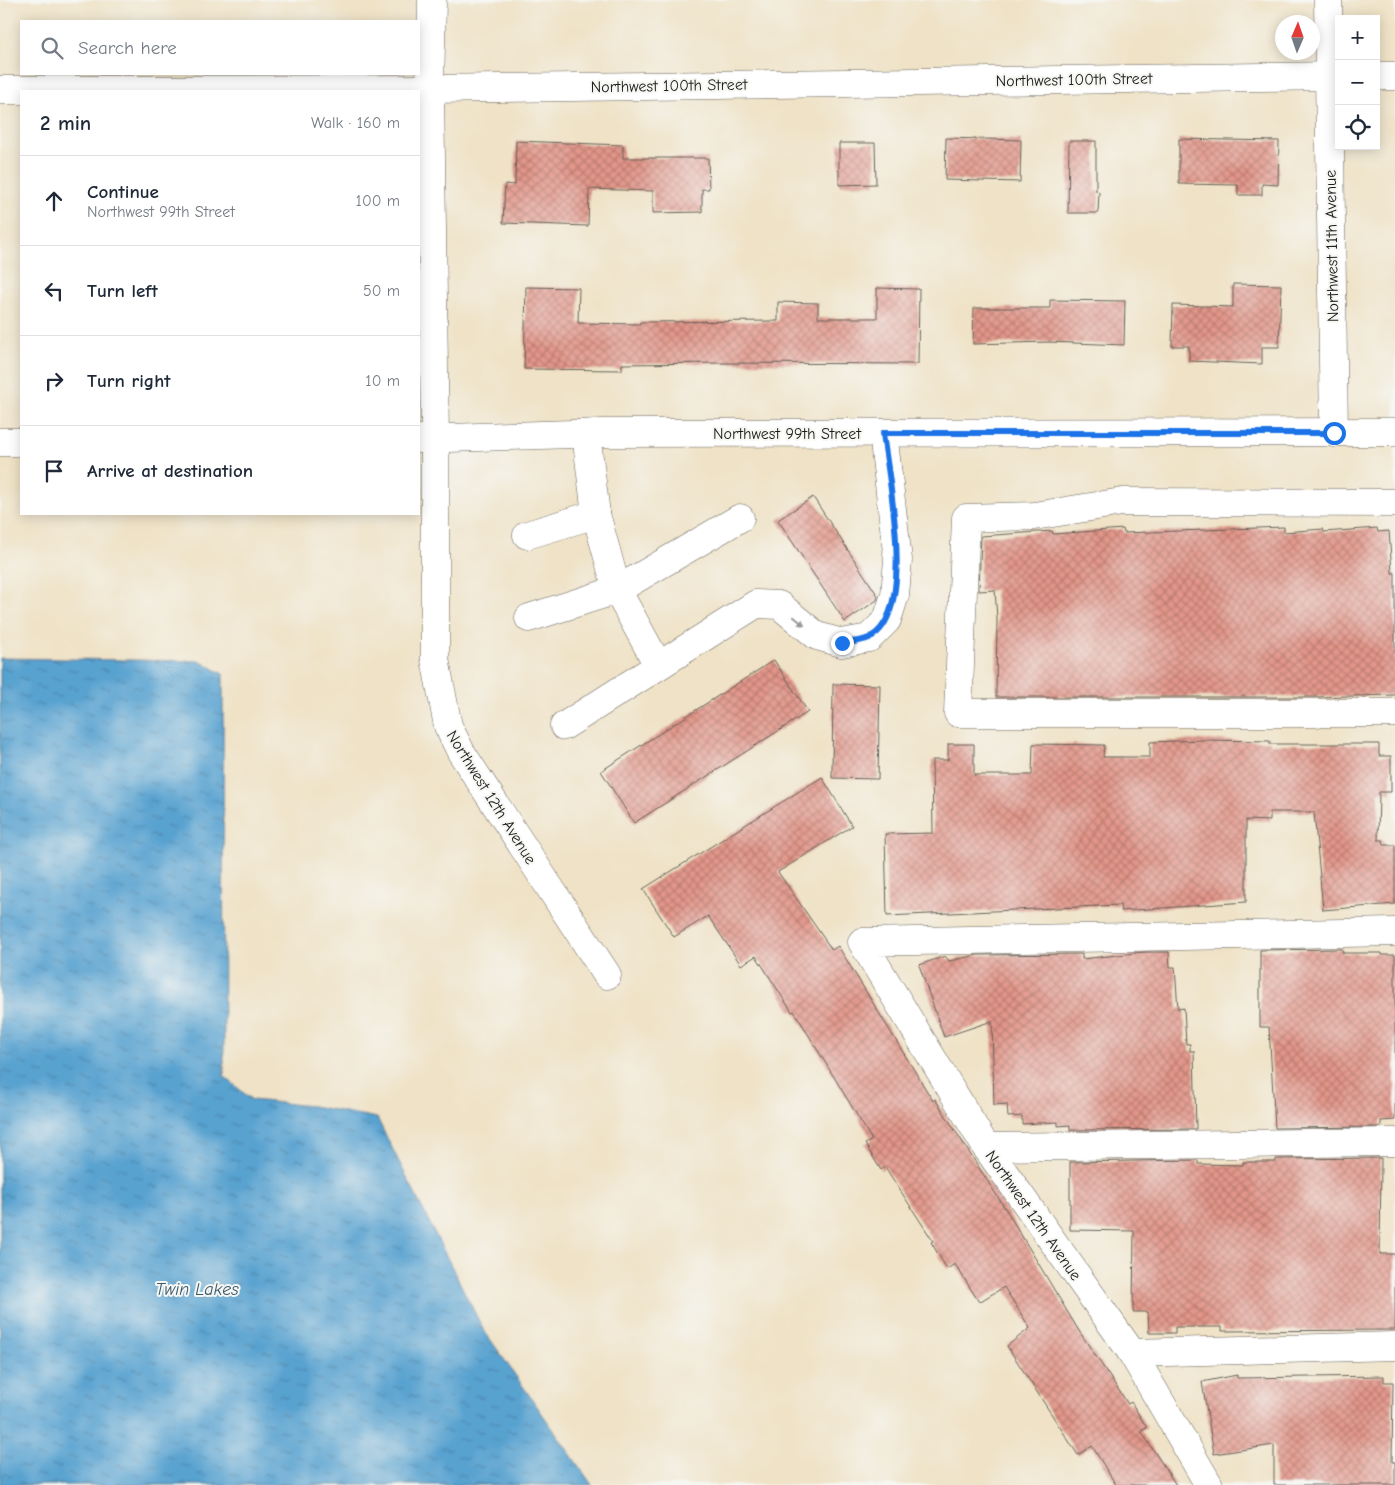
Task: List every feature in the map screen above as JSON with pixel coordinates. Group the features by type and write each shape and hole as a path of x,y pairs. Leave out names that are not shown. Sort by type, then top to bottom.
{"street":[{"name":"Northwest 12th Avenue","path":"432,0 427,439 435,659 448,726 461,752 607,974"},
{"name":"Northwest 11th Avenue","path":"1328,0 1333,76 1334,433"},
{"name":"Northwest 100th Street","path":"0,90 430,89 1333,76"},
{"path":"1380,76 1395,76"},
{"name":"Northwest 99th Street","path":"427,439 586,434 1395,432"},
{"path":"564,726 756,604 779,605 817,636 842,643 869,638 888,620 895,595 898,560 883,433"},
{"path":"586,434 596,514 618,590 658,665"},
{"path":"0,442 20,442"},
{"path":"1395,503 1122,502 1034,516 966,518 958,713 1395,713"},
{"path":"527,535 596,514"},
{"path":"529,618 618,590 740,518"},
{"name":"Northwest 12th Avenue","path":"1209,1485 1132,1353 986,1147 862,942 1395,932"},
{"path":"986,1147 1395,1142"},
{"path":"1132,1353 1395,1346"}],"water":[{"name":"Twin Lakes","path":"0,658 200,661 223,674 224,1076 252,1100 312,1106 377,1118 483,1329 592,1485 0,1485"}],"building":[{"path":"946,138 1021,140 1020,182 945,180"},
{"path":"1179,139 1279,141 1278,185 1262,184 1262,195 1238,195 1238,185 1179,184"},
{"path":"516,141 623,145 623,158 708,158 709,189 702,189 702,212 653,213 653,191 589,189 588,226 503,223 505,184 515,185"},
{"path":"1069,141 1096,141 1096,191 1099,192 1098,213 1068,213"},
{"path":"839,143 875,143 876,184 839,185"},
{"path":"1233,284 1281,285 1279,347 1262,347 1262,364 1189,361 1189,346 1172,346 1173,305 1233,307"},
{"path":"526,287 579,288 578,323 640,324 640,322 778,321 778,302 818,303 818,318 877,318 877,288 919,289 918,364 622,364 622,370 524,369"},
{"path":"1050,300 1125,301 1124,345 1049,342 973,344 974,308 1050,308"},
{"path":"813,497 878,596 877,600 845,622 778,520"},
{"path":"1284,527 1284,532 1323,529 1324,532 1377,528 1378,532 1389,531 1392,573 1395,573 1395,695 1314,697 996,697 997,618 995,590 979,591 981,536 1052,531 1053,534 1123,529 1124,533"},
{"path":"774,660 808,712 634,823 601,771"},
{"path":"833,684 880,685 878,779 832,778"},
{"path":"1202,740 1270,741 1270,744 1379,744 1379,756 1391,756 1391,792 1379,792 1378,840 1383,840 1384,845 1395,845 1395,904 1323,910 1314,812 1270,812 1270,821 1246,820 1246,902 1121,911 1120,905 887,916 885,834 933,833 932,760 948,760 948,744 974,744 974,775 1032,775 1033,744 1104,745 1103,757 1150,757 1150,742"},
{"path":"822,777 852,826 778,872 832,950 838,946 933,1101 935,1099 1008,1213 1079,1331 1128,1404 1131,1402 1147,1428 1141,1431 1176,1485 1116,1485 1092,1446 1078,1455 1007,1346 1030,1328 1004,1287 979,1302 955,1264 947,1269 931,1242 933,1241 885,1167 881,1170 865,1144 872,1140 794,1011 792,1012 756,956 741,965 708,916 674,937 643,889"},
{"path":"1342,949 1343,953 1395,955 1395,1120 1381,1121 1381,1127 1275,1128 1269,1027 1260,1027 1260,950"},
{"path":"1144,952 1169,952 1170,967 1175,967 1178,1009 1184,1008 1186,1044 1190,1044 1190,1051 1194,1051 1196,1129 1070,1130 1070,1125 1058,1126 1058,1122 1022,1124 1022,1116 1008,1117 1007,1104 994,1105 992,1021 944,1037 919,965 945,956 949,961 977,955 1082,954 1082,959"},
{"path":"1381,1158 1380,1254 1395,1254 1395,1330 1222,1331 1222,1327 1175,1327 1175,1333 1149,1333 1148,1312 1133,1312 1134,1231 1070,1230 1070,1162 1198,1160 1198,1164 1243,1165 1243,1162 1276,1162 1276,1159"},
{"path":"1237,1375 1237,1378 1384,1376 1384,1382 1393,1382 1392,1462 1395,1462 1395,1485 1274,1485 1274,1445 1214,1454 1202,1382"}],"route":[{"path":"842,643 869,638 888,620 895,595 898,560 883,433 1334,433"}]}
